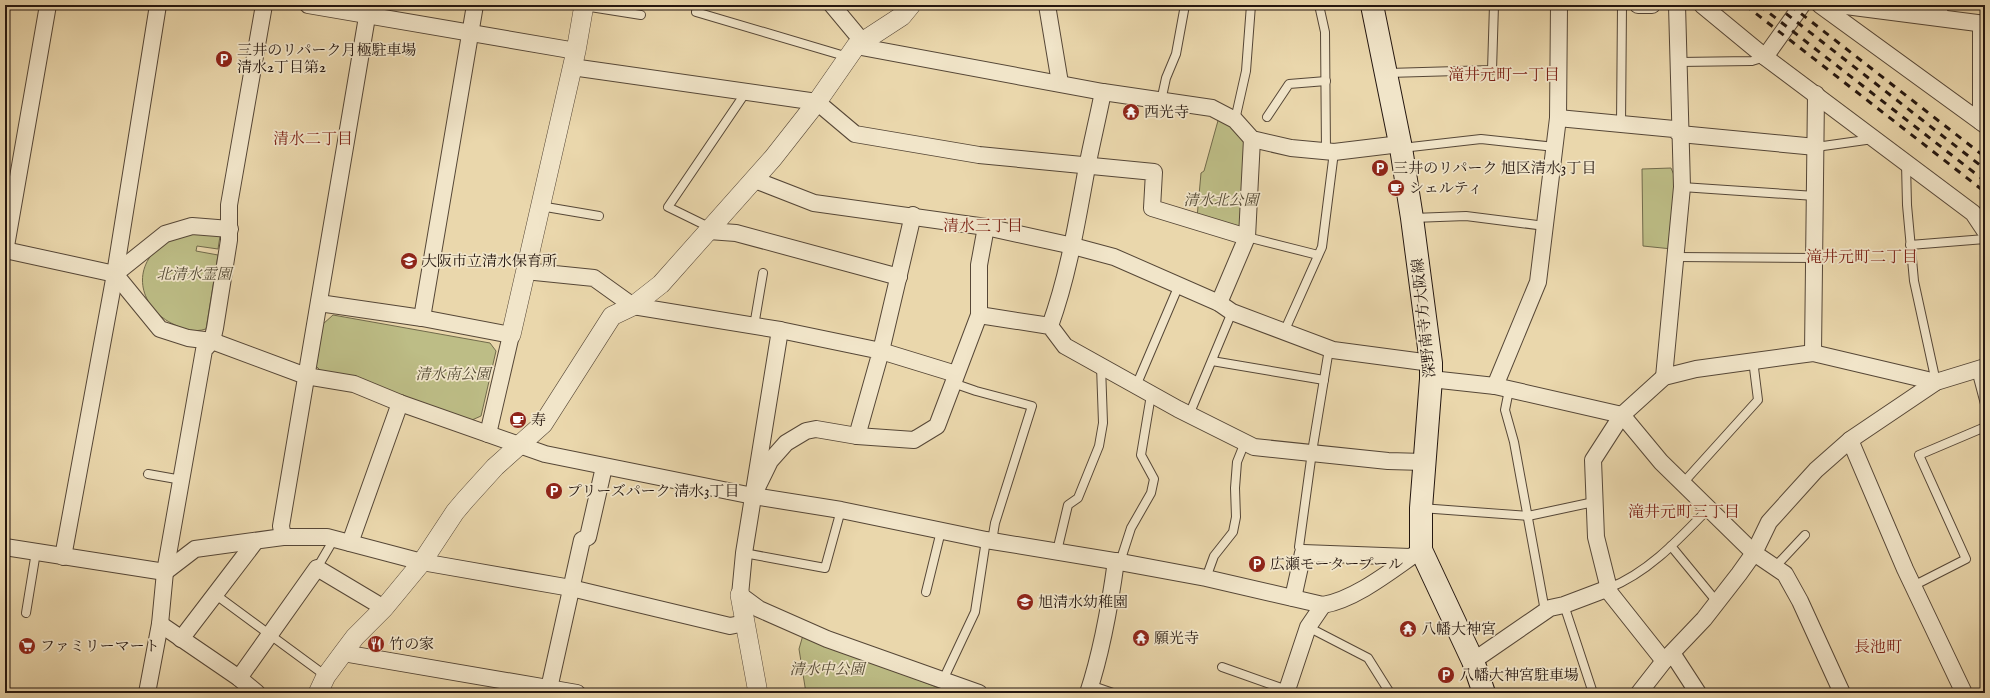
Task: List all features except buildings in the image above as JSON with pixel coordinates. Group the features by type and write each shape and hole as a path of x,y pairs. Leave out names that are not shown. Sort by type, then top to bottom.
{"main road":[{"name":"深野南寺方大阪線","path":"1372,5 1401,148 1412,218 1431,371 1421,508 1415,554 1473,662 1484,693"}],"street":[{"path":"48,5 5,251 115,274 160,329 188,338 212,341 306,376 354,384 400,403 545,454 753,496 841,510 989,541 1118,561 1206,578 1323,605 1336,603 1370,584 1415,554"},
{"path":"63,557 115,274 158,5"},
{"path":"147,693 160,624 165,572 204,350 212,341 230,229 229,205 264,5"},
{"path":"308,5 368,10 470,33 574,59 746,92 817,102 855,134 979,155 1154,172 1152,208 1247,237"},
{"path":"422,318 475,5"},
{"path":"832,5 855,48"},
{"path":"318,693 326,676 342,653 355,637 384,608 422,562 455,512 495,467 543,424 612,316 633,306 661,284 754,180 817,102 855,48 902,16 910,5"},
{"path":"1046,5 1060,83"},
{"path":"1502,388 1538,282 1558,118 1559,5"},
{"path":"1638,5 1652,5"},
{"path":"1664,377 1682,187 1677,5"},
{"path":"1702,5 1765,56 1973,213 1985,231"},
{"path":"1765,56 1802,5"},
{"path":"1820,5 1983,123"},
{"path":"1838,5 1943,11 1983,24 1983,123"},
{"path":"488,434 574,59 584,6"},
{"path":"283,537 281,526 368,10"},
{"path":"855,48 1060,83 1103,92 1212,108 1235,120 1252,139 1291,148 1330,151 1392,145 1401,148"},
{"path":"1050,326 1063,290 1073,246 1087,165 1103,92"},
{"path":"1813,353 1816,94"},
{"path":"1558,118 1674,129 1680,134 1816,147"},
{"path":"1226,308 1247,237 1252,139"},
{"path":"754,180 814,203 913,215 986,227 1073,246 1114,257 1179,285 1226,308 1329,349 1622,415 1661,462 1754,553 1785,574 1800,601 1842,693"},
{"path":"857,436 881,351 913,215"},
{"path":"115,274 165,234 192,226 230,229"},
{"path":"753,496 770,461 786,443 806,431 816,429 857,436 914,440 937,426 979,315 979,265 986,227"},
{"path":"710,229 736,233 899,277"},
{"path":"525,272 594,278 633,306 780,330 881,351 955,379"},
{"path":"319,303 422,318 511,335"},
{"path":"979,315 1050,326 1065,346 1189,416 1254,447 1388,461 1424,462"},
{"path":"758,693 740,595 744,553 780,330"},
{"path":"1698,693 1668,657 1610,593 1608,588 1596,537 1593,460 1622,415 1664,377 1696,369 1813,353 1936,382"},
{"path":"1639,693 1668,657 1704,619 1754,553 1769,522 1816,470 1850,440 1936,382 1981,368"},
{"path":"350,543 400,403"},
{"path":"1850,440 1913,586 1964,693"},
{"path":"548,691 582,540 588,537 604,467"},
{"path":"5,547 165,572 195,549 283,537 334,539 422,562 571,588 730,626 745,623"},
{"path":"181,639 255,542"},
{"path":"1294,598 1303,553 1415,554"},
{"path":"1089,689 1118,561"},
{"path":"239,678 317,568 384,608"},
{"path":"1473,662 1550,608 1608,588"},
{"path":"740,595 759,609 827,640 977,693"},
{"path":"1287,692 1308,627 1323,605"},
{"path":"160,624 239,678 257,693"},
{"path":"342,653 548,691 577,693"}],"lane":[{"path":"697,5 696,12 855,48"},
{"path":"1162,101 1166,78 1176,54 1185,5"},
{"path":"1235,120 1246,70 1251,5"},
{"path":"1284,332 1322,247 1330,151 1325,32 1319,5"},
{"path":"1385,73 1492,70 1494,5"},
{"path":"1621,125 1622,5"},
{"path":"584,6 640,15"},
{"path":"1679,62 1752,61 1765,56"},
{"path":"1267,117 1289,84 1326,81"},
{"path":"710,229 668,208 746,92"},
{"path":"1401,148 1481,139 1555,147"},
{"path":"1816,147 1874,139"},
{"path":"1906,161 1910,245 1914,281 1936,382"},
{"path":"1682,187 1815,196"},
{"path":"540,206 599,216"},
{"path":"1412,218 1466,216 1545,226"},
{"path":"1247,237 1318,255"},
{"path":"1910,245 1985,239"},
{"path":"1676,257 1814,258"},
{"path":"754,326 763,273"},
{"path":"1136,386 1179,285"},
{"path":"1189,416 1212,361 1226,308"},
{"path":"1303,553 1299,547 1312,452 1329,349"},
{"path":"1683,483 1758,400 1753,360"},
{"path":"1212,361 1324,380"},
{"path":"1057,551 1068,505 1078,498 1099,446 1103,423 1101,366"},
{"path":"1981,368 1985,404"},
{"path":"943,680 975,612 989,541 1032,406 986,394 955,379"},
{"path":"1502,388 1505,410 1514,442 1545,611"},
{"path":"1118,561 1131,528 1151,492 1154,479 1141,455 1151,395"},
{"path":"1913,586 1966,559 1919,455 1985,427"},
{"path":"1206,578 1214,556 1233,532 1236,517 1235,488 1237,462 1245,442"},
{"path":"148,474 182,480"},
{"path":"1421,508 1528,516 1594,502"},
{"path":"1608,588 1624,582 1671,546 1709,508"},
{"path":"744,553 825,568 841,510"},
{"path":"926,592 941,531"},
{"path":"1775,567 1805,535"},
{"path":"317,568 334,539"},
{"path":"1671,546 1717,602"},
{"path":"26,613 36,552"},
{"path":"216,595 326,676"},
{"path":"1564,604 1593,693"},
{"path":"1308,627 1368,658 1390,693"},
{"path":"1222,667 1287,692"},
{"path":"1089,689 1113,693"}],"green space":[{"name":"清水北公園","path":"1219,117 1230,122 1248,142 1243,228 1197,218 1201,173 1204,171"},
{"path":"1671,168 1677,182 1672,249 1643,246 1642,169"},
{"name":"北清水霊園","path":"202,233 220,236 218,249 197,246 196,251 218,255 206,329 197,331 184,329 171,323 153,308 143,288 143,277 145,267 150,256 167,240 180,235"},
{"name":"清水南公園","path":"333,315 490,343 496,351 481,416 472,420 322,372 316,366 323,324"},
{"name":"清水中公園","path":"803,635 952,693 806,693 799,649"}],"railway":[{"path":"1745,5 1985,192"},
{"path":"1759,5 1985,181"},
{"path":"1775,5 1985,169"},
{"path":"1790,5 1985,157"}],"place":[{"name":"三井のリパーク月極駐車場 清水2丁目第2","path":"224,59"},
{"name":"西光寺","path":"1131,112"},
{"name":"三井のリパーク 旭区清水3丁目","path":"1380,168"},
{"name":"シェルティ","path":"1396,188"},
{"name":"大阪市立清水保育所","path":"409,261"},
{"name":"寿","path":"518,420"},
{"name":"プリーズパーク 清水3丁目","path":"554,491"},
{"name":"広瀬モータープール","path":"1257,564"},
{"name":"旭清水幼稚園","path":"1025,602"},
{"name":"八幡大神宮","path":"1408,629"},
{"name":"願光寺","path":"1141,638"},
{"name":"竹の家","path":"376,644"},
{"name":"ファミリーマート","path":"27,646"},
{"name":"八幡大神宮駐車場","path":"1446,675"}],"district":[{"name":"滝井元町一丁目","path":"1504,76"},
{"name":"清水二丁目","path":"313,140"},
{"name":"清水三丁目","path":"983,227"},
{"name":"滝井元町二丁目","path":"1862,258"},
{"name":"滝井元町三丁目","path":"1684,513"},
{"name":"長池町","path":"1878,648"}]}
